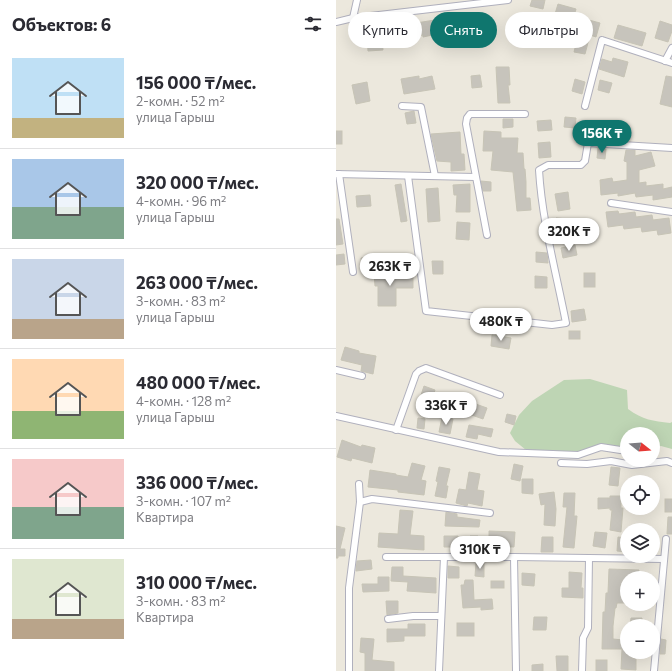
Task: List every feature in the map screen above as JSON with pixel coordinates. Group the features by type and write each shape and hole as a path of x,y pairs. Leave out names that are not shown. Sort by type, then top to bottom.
{"street":[{"path":"354,12 357,0"},
{"path":"405,12 508,0"},
{"path":"336,22 348,19"},
{"path":"585,106 602,40 672,63"},
{"path":"665,61 672,48"},
{"path":"402,106 421,107 435,176"},
{"path":"487,235 475,177 466,124 467,118 470,114 525,114"},
{"path":"408,176 426,311 552,325 566,323 549,241 540,189 539,170 548,165 581,165 585,161 588,143 672,148"},
{"path":"353,272 337,174 475,177"},
{"path":"611,203 672,212"},
{"path":"396,430 416,374 426,368 500,395"},
{"path":"336,370 362,376"},
{"path":"336,416 499,452 578,455 601,447 620,450"},
{"path":"561,463 587,464 611,461 620,462"},
{"path":"660,461 672,463"},
{"path":"349,671 349,588 360,502 359,484"},
{"path":"360,502 372,499 490,513"},
{"path":"654,671 666,539"},
{"path":"386,557 664,559"},
{"path":"439,671 444,557"},
{"path":"514,557 516,671"},
{"path":"582,671 583,638 588,628 589,558"},
{"path":"388,619 413,616 441,616"}],"green space":[{"path":"590,379 627,390 628,409 638,416 653,421 672,422 672,449 660,446 660,427 620,427 620,449 587,450 576,452 526,450 515,441 510,433 519,415 532,401 564,380"}],"building":[{"path":"532,0 545,0 543,9 530,6"},
{"path":"558,4 576,9 575,12 556,12"},
{"path":"430,21 430,36 423,37 422,22"},
{"path":"593,21 600,23 596,37 593,36"},
{"path":"660,21 672,25 672,31 668,42 655,38"},
{"path":"618,25 646,33 642,46 614,38"},
{"path":"368,48 383,48 383,50 368,51"},
{"path":"575,48 587,48 585,54 574,52"},
{"path":"613,58 628,62 624,77 599,69 602,59 612,62"},
{"path":"496,67 509,67 510,85 508,85 510,103 498,103"},
{"path":"480,75 482,87 472,88 471,76"},
{"path":"419,76 419,79 432,76 435,89 404,94 401,79"},
{"path":"666,76 672,77 672,107 660,104"},
{"path":"575,79 585,82 582,94 572,91"},
{"path":"600,80 612,83 609,93 598,90"},
{"path":"367,82 370,101 356,104 352,85"},
{"path":"414,111 416,123 407,124 405,113"},
{"path":"565,117 576,118 575,128 564,127"},
{"path":"503,119 513,119 513,127 503,128"},
{"path":"551,120 552,130 538,131 537,121"},
{"path":"336,131 342,131 342,144 336,144"},
{"path":"484,131 501,132 501,138 518,138 517,153 523,153 526,198 530,198 531,210 517,211 513,172 491,170 493,151 483,151"},
{"path":"460,132 461,154 464,154 465,170 451,171 451,162 437,161 431,134"},
{"path":"550,142 551,157 539,158 538,143"},
{"path":"598,148 606,149 605,159 597,158"},
{"path":"626,150 635,150 635,156 651,152 655,166 639,170 639,183 646,182 646,186 663,184 663,189 672,187 672,197 653,200 653,195 636,197 635,193 618,196 618,193 601,195 600,180 612,178 613,182 627,180 627,162 624,161"},
{"path":"481,181 491,182 491,191 483,191"},
{"path":"401,184 407,221 401,222 395,185"},
{"path":"470,184 470,212 456,212 457,195 454,195 453,185"},
{"path":"438,188 440,221 428,222 426,189"},
{"path":"568,192 570,209 558,211 555,194"},
{"path":"370,195 371,206 357,207 356,196"},
{"path":"618,211 619,214 635,212 636,217 652,215 653,220 669,218 671,233 658,235 657,230 642,232 641,227 624,229 623,225 608,227 606,212"},
{"path":"556,218 568,219 567,230 555,230"},
{"path":"336,219 339,219 343,244 336,245"},
{"path":"457,222 470,223 469,240 456,239"},
{"path":"575,245 577,255 563,258 561,248"},
{"path":"536,252 547,253 548,263 536,262"},
{"path":"344,254 345,264 336,265 336,255"},
{"path":"370,257 372,268 362,270 361,258"},
{"path":"432,261 443,261 443,274 433,274"},
{"path":"392,272 392,277 413,276 413,288 396,288 396,306 378,306 378,286 375,286 374,273"},
{"path":"584,273 595,273 595,287 584,287"},
{"path":"535,276 547,277 547,288 535,288"},
{"path":"584,309 586,320 572,322 571,311"},
{"path":"569,331 580,331 580,339 569,339"},
{"path":"492,335 511,338 509,349 491,346"},
{"path":"345,347 359,351 359,353 376,356 373,374 361,371 362,365 341,360"},
{"path":"424,386 435,390 430,405 419,401"},
{"path":"446,393 459,397 456,408 443,404"},
{"path":"470,402 487,408 483,419 466,413"},
{"path":"507,414 516,416 514,425 505,422"},
{"path":"442,417 453,419 450,434 439,432"},
{"path":"418,418 425,419 424,429 417,428"},
{"path":"469,425 493,429 491,437 478,434 477,439 466,437"},
{"path":"342,440 361,447 362,445 375,448 372,463 352,458 351,461 337,457"},
{"path":"412,463 425,466 421,480 426,481 424,495 398,492 398,490 368,487 370,470 408,477"},
{"path":"514,464 523,466 520,481 511,479"},
{"path":"439,467 450,469 446,486 448,486 446,498 435,496"},
{"path":"611,467 620,468 618,486 609,485"},
{"path":"469,472 480,474 477,490 484,491 482,506 468,503 467,506 456,503 459,489 466,490"},
{"path":"522,479 533,479 533,494 522,493"},
{"path":"554,492 556,509 555,526 544,525 545,504 541,505 539,494"},
{"path":"564,493 575,493 574,516 577,516 574,548 563,547 567,507 563,507"},
{"path":"610,496 620,496 620,515 622,515 622,523 620,523 620,532 610,530 612,510 610,510 610,508 598,509 598,498 610,498"},
{"path":"665,499 672,499 672,512 665,512"},
{"path":"400,510 413,511 410,535 424,536 424,550 378,547 379,533 398,534"},
{"path":"446,512 457,514 457,517 480,520 479,527 445,526"},
{"path":"668,517 672,517 672,534 667,534"},
{"path":"336,526 345,528 340,549 345,549 345,556 338,556 338,558 336,558"},
{"path":"489,531 515,532 514,547 480,545 480,552 468,551 470,536 478,536 489,539"},
{"path":"595,532 607,533 605,548 593,546"},
{"path":"444,536 458,536 459,547 444,547"},
{"path":"542,537 553,537 553,552 541,552"},
{"path":"618,537 620,537 620,551 617,551"},
{"path":"371,560 372,569 356,571 357,561"},
{"path":"476,563 484,563 484,577 475,576"},
{"path":"448,566 459,567 459,578 448,578"},
{"path":"392,567 403,567 403,576 436,578 436,593 407,591 408,582 391,581"},
{"path":"609,569 639,570 620,571 620,603 617,603 615,608 613,639 620,640 620,649 602,649 603,612 605,612 606,593 608,593"},
{"path":"569,572 582,573 581,588 583,588 583,598 562,597 562,588 569,588"},
{"path":"522,573 535,574 534,586 522,585"},
{"path":"378,577 389,577 389,591 363,592 362,584 378,584"},
{"path":"465,580 473,580 474,600 492,599 493,609 481,610 481,607 463,608 461,585 464,585"},
{"path":"491,581 504,581 504,588 491,588"},
{"path":"386,601 398,601 398,613 387,615"},
{"path":"534,617 547,617 546,630 533,630"},
{"path":"631,618 642,618 642,619"},
{"path":"457,623 474,623 474,636 457,636"},
{"path":"408,624 425,624 425,636 404,636 404,641 387,642 387,629 408,629"},
{"path":"361,638 374,639 372,660 394,662 394,671 365,671 365,653 360,652"},
{"path":"661,639 666,640 665,654 660,654"},
{"path":"556,656 568,656 568,671 557,671"},
{"path":"622,659 636,659 636,670 621,669"},
{"path":"596,660 607,660 607,671 596,671"},
{"path":"543,664 543,671 532,671 532,665"}]}
